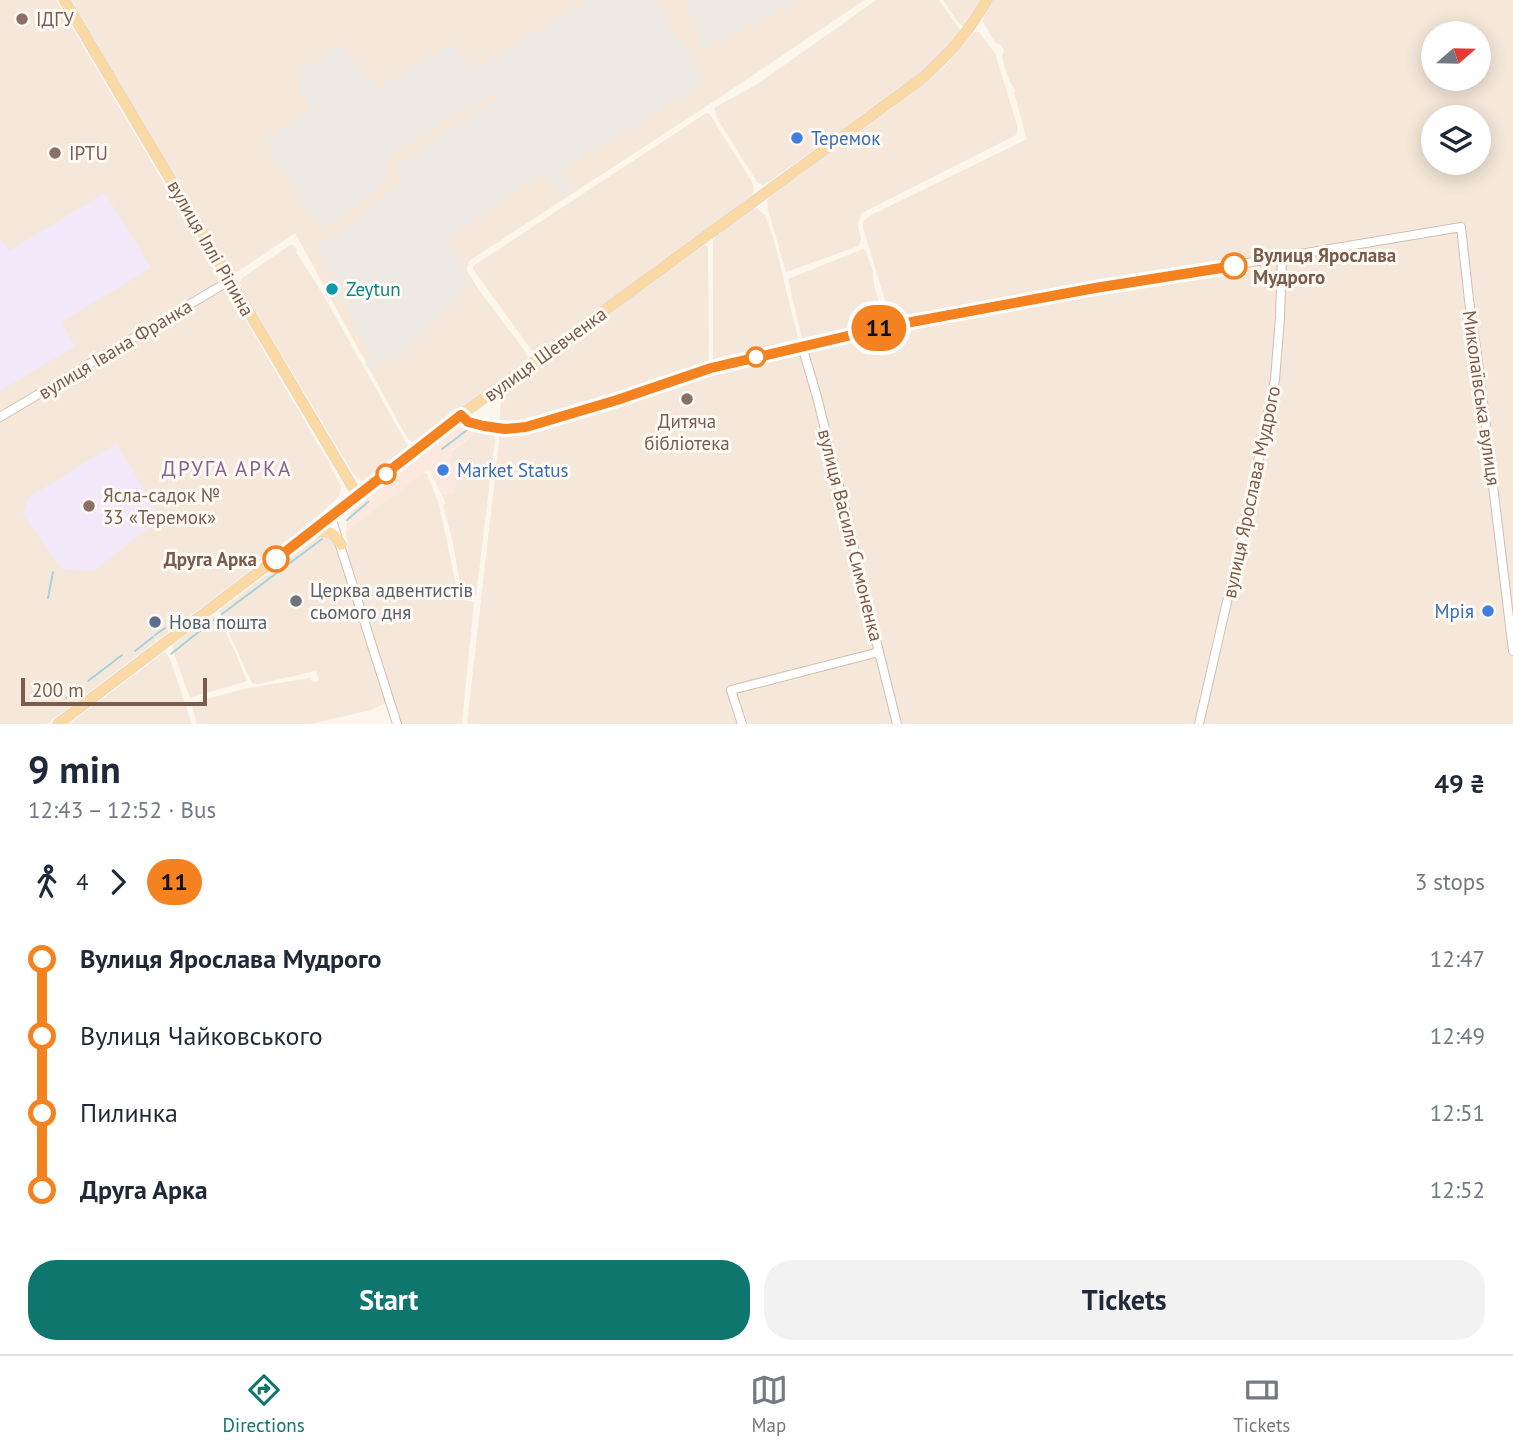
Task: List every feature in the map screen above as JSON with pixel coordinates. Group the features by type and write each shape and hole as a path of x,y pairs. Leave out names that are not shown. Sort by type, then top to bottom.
{"main road":[{"name":"вулиця Іллі Ріпина","path":"64,0 358,496"},
{"name":"вулиця Шевченка","path":"58,724 307,536 461,415 920,80 942,61 967,33 987,0"},
{"path":"341,468 361,483 383,477"},
{"path":"307,536 318,531 328,531 341,545"}],"street":[{"name":"Миколаївська вулиця","path":"1282,257 1461,227 1513,651"},
{"path":"461,415 468,422 484,426 505,429 526,427 711,368 890,326 1282,257"},
{"name":"вулиця Ярослава Мудрого","path":"1199,724 1275,379 1282,257"},
{"name":"вулиця Івана Франка","path":"0,417 229,281"},
{"name":"вулиця Василя Симоненка","path":"802,346 817,397 897,724"},
{"path":"331,517 397,724"},
{"path":"743,724 731,690 879,652"}],"shaded area":[{"path":"0,0 56,0 220,279 0,416"},
{"path":"64,0 865,0 469,261 467,270 478,289 528,358 493,387 415,443 405,434 295,233 239,271 231,271"},
{"path":"588,0 655,0 706,81 562,171 574,190 561,198 545,173 446,240 470,283 454,304 403,354 388,363 384,358 368,368 365,363 372,358 317,245 342,232 404,180 397,170 398,164 497,99 493,93 393,154 388,161 385,184 322,231 264,140 312,109 302,94 298,72 341,45 379,87 453,43 475,70"},
{"path":"687,0 800,0 703,48"},
{"path":"876,0 939,0 962,32 953,44 918,76 766,184 757,182 717,118 714,108 759,83"},
{"path":"943,0 980,0 964,27"},
{"path":"992,0 1513,0 1513,724 467,724 499,441 501,391 648,282 705,245 708,247 709,374 894,330 863,221 1027,139 1015,90 1002,58 1004,50 1001,45 995,43 983,22"},
{"path":"974,32 979,32 995,53 1018,128 1016,135 864,212 858,224 861,239 859,246 786,272 769,213 769,197 923,85 946,65"},
{"path":"709,113 751,180 754,188 752,195 706,232 536,352 532,351 473,266"},
{"path":"105,193 151,268 61,322 75,346 0,391 0,238 9,251"},
{"path":"757,208 765,215 774,240 799,343 715,365 713,242 716,235"},
{"path":"290,245 297,250 408,446 366,481 354,475 242,289 242,278"},
{"path":"863,249 873,271 874,286 885,321 804,343 788,279"},
{"path":"225,288 329,463 341,487 339,496 282,546 275,547 256,566 47,724 0,724 0,420"},
{"path":"460,426 482,429 450,451 452,455 448,460 456,471 455,493 441,494 430,471 423,473 346,531 347,519 352,510 379,485 450,430"},
{"path":"482,429 490,431 495,440 476,596 461,590 443,505 446,503 441,494 454,493 448,460 450,452"},
{"name":"Ясла-садок № 33 «Теремок»","path":"117,443 159,517 155,523 93,571 62,569 23,514 28,498"},
{"path":"423,473 427,474 439,504 459,599 474,602 462,724 400,724 348,553 346,531"},
{"path":"322,533 333,539 386,703 371,710 311,724 197,724 191,703 244,689 309,678 312,682 319,681 316,671 252,683 219,612"},
{"path":"211,616 218,618 247,681 190,698 172,648"},
{"path":"163,653 170,659 192,724 69,724"}],"waterway":[{"path":"442,449 471,427"},
{"path":"347,520 368,502"},
{"path":"222,614 322,539"},
{"path":"48,598 53,572"},
{"path":"171,654 215,619"},
{"path":"155,635 165,628"},
{"path":"135,651 153,637"},
{"path":"88,681 122,655"},
{"path":"66,698 82,687"}],"bus line":[{"name":"11","path":"276,559 461,415 468,422 484,426 505,429 526,427 711,368 802,346 890,326 1095,288 1234,266"}],"place":[{"name":"ІДГУ","path":"22,19"},
{"name":"Теремок","path":"797,138"},
{"name":"IPTU","path":"55,153"},
{"name":"Вулиця Ярослава Мудрого","path":"1234,266"},
{"name":"Zeytun","path":"332,289"},
{"name":"Дитяча бібліотека","path":"687,399"},
{"name":"Market Status","path":"443,470"},
{"name":"Ясла-садок № 33 «Теремок»","path":"89,506"},
{"name":"Друга Арка","path":"276,559"},
{"name":"Церква адвентистів сьомого дня","path":"296,601"},
{"name":"Мрія","path":"1488,611"},
{"name":"Нова пошта","path":"155,622"}],"district":[{"name":"ДРУГА АРКА","path":"227,469"}]}
